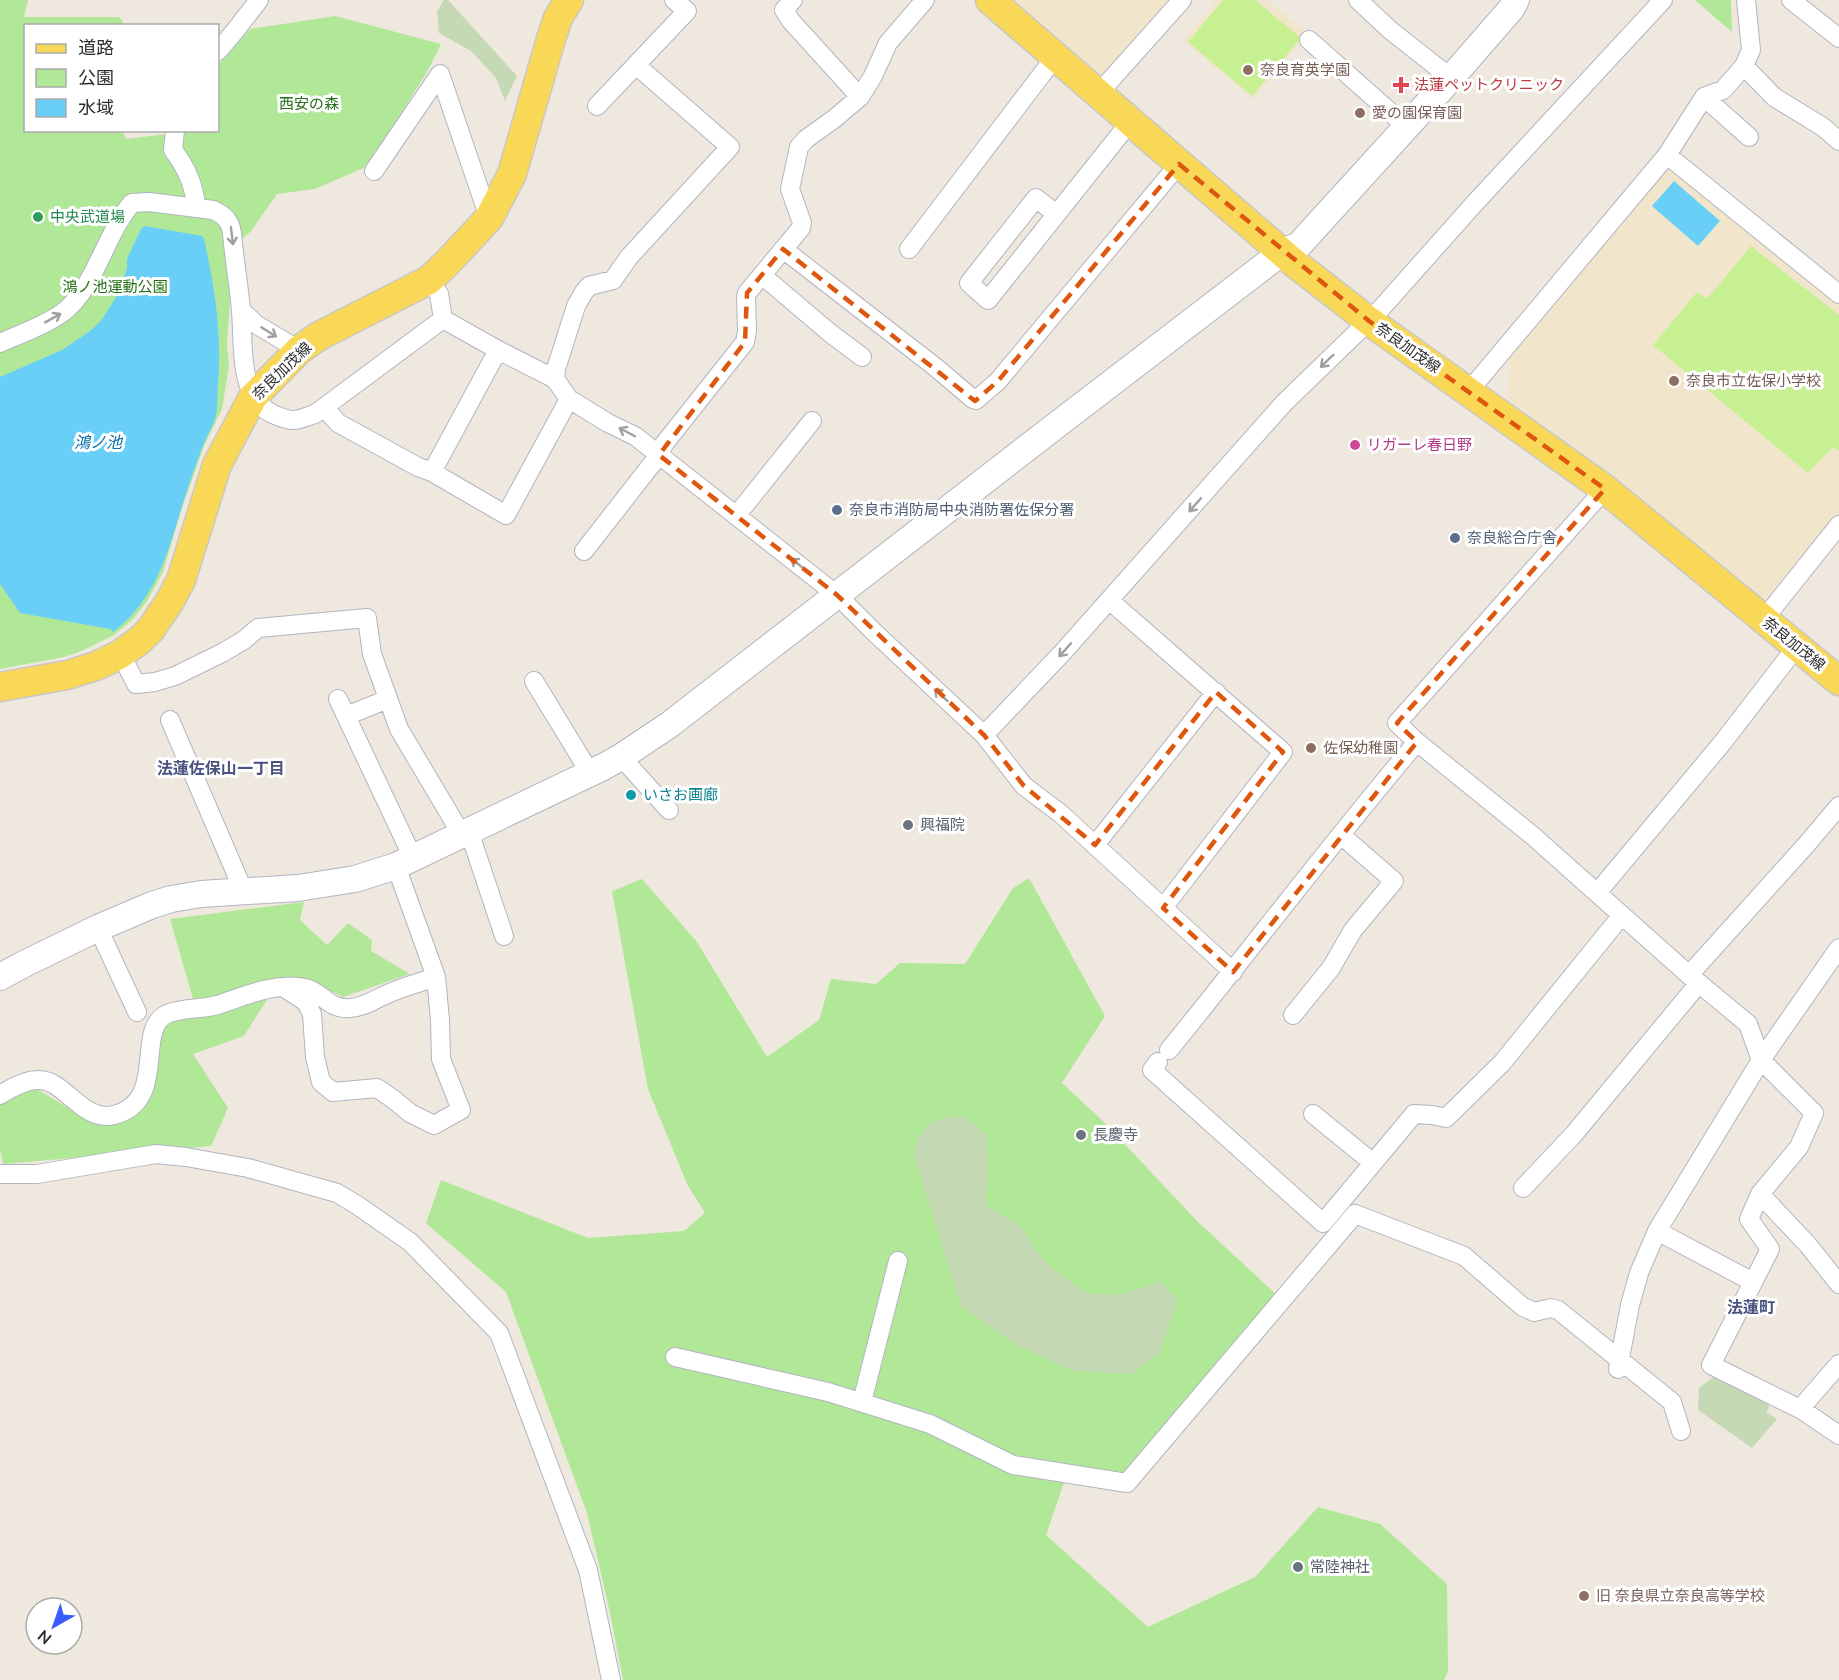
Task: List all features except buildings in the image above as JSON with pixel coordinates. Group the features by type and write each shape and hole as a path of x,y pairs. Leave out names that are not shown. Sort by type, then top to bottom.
{"main road":[{"name":"奈良加茂線","path":"0,687 67,675 96,666 119,655 151,629 181,580 217,465 253,397 299,350 319,336 429,280 489,218 512,174 551,39 558,18 569,0"},
{"name":"奈良加茂線","path":"990,0 1281,253 1369,321 1605,489 1839,681"}],"street":[{"path":"219,50 259,0"},
{"path":"597,106 687,11 674,0"},
{"path":"794,0 784,10 791,21 860,97"},
{"path":"584,551 659,455 664,444 745,342 746,297 801,228 802,223 790,189 799,147 860,97 873,76 888,43 924,0"},
{"path":"1098,94 1182,0"},
{"path":"1358,0 1390,30 1451,78"},
{"path":"0,977 98,928 171,899 201,894 298,888 344,881 404,862 621,757 669,725 1281,253 1299,245 1451,78 1511,9 1516,0"},
{"path":"984,735 1109,600 1284,403 1369,321 1663,0"},
{"path":"1470,392 1666,154 1704,97 1723,90 1744,66 1751,50 1746,0"},
{"path":"1791,0 1839,38"},
{"path":"1309,40 1407,127"},
{"path":"909,249 1055,57"},
{"path":"555,380 556,369 576,306 584,292 589,286 613,280 629,257 730,147 636,65"},
{"path":"1744,66 1774,97 1823,127 1839,141"},
{"path":"374,171 440,74 489,218"},
{"path":"1704,97 1749,137"},
{"path":"1056,214 1036,198 969,283 988,300 1130,122"},
{"path":"175,132 172,150 186,170 195,193 196,208"},
{"path":"1666,154 1839,294"},
{"path":"783,249 976,400 998,381 1179,164"},
{"path":"0,343 63,312 89,278 116,225 132,204 149,202 213,210 221,214 231,225 245,369 253,397 265,410 284,418 293,420 315,414 325,408 443,319"},
{"path":"761,276 862,357"},
{"path":"429,280 439,294 443,319"},
{"path":"241,310 257,325 299,350"},
{"path":"443,319 555,380 569,399 634,436 837,595 984,735 1024,786 1061,814 1233,972"},
{"path":"432,472 498,350"},
{"path":"325,408 338,423 506,514 569,399"},
{"path":"736,516 812,421"},
{"path":"1605,489 1397,723 1533,836 1748,1024 1761,1060 1814,1113 1799,1147 1760,1194 1749,1219 1770,1250 1711,1365 1802,1410 1839,1435"},
{"path":"1764,619 1839,525"},
{"path":"1109,600 1283,752 1163,908"},
{"path":"119,655 136,684 155,682 175,676 222,653 244,640 258,628 367,618 372,654 399,729 466,833 504,936"},
{"path":"1597,893 1723,742 1797,646"},
{"path":"534,681 590,772"},
{"path":"1095,845 1216,692"},
{"path":"285,988 306,1002 312,1014 315,1057 321,1082 333,1092 376,1088 393,1098 410,1113 434,1125 461,1110 441,1059 436,977 404,862 338,699"},
{"path":"346,716 388,699"},
{"path":"170,720 244,892"},
{"path":"1330,1230 1152,1070 1418,742"},
{"path":"621,757 669,810"},
{"path":"1523,1188 1574,1134 1694,979 1839,806"},
{"path":"1293,1015 1331,968 1353,930 1394,881 1341,835"},
{"path":"675,1357 862,1402 930,1424 1013,1465 1127,1483 1330,1230 1373,1163 1414,1114 1446,1118 1502,1063 1622,915"},
{"path":"98,928 137,1012"},
{"path":"1618,1366 1636,1284 1657,1231 1761,1060 1839,948"},
{"path":"0,1095 23,1083 41,1079 99,1116 116,1115 134,1104 144,1088 155,1026 164,1016 179,1010 215,1005 278,987 308,988 330,1004 350,1008 364,1005 390,992 436,977"},
{"path":"1313,1114 1373,1163"},
{"path":"0,1174 37,1174 156,1154 186,1157 248,1168 337,1193 410,1242 499,1333 588,1570 611,1680"},
{"path":"1760,1194 1808,1245 1839,1284"},
{"path":"1330,1230 1355,1214 1464,1256 1523,1307 1534,1312 1551,1308 1558,1310 1618,1366 1672,1402 1681,1431"},
{"path":"1657,1231 1753,1282"},
{"path":"862,1402 898,1261"},
{"path":"1802,1410 1806,1402 1839,1364"}],"highlighted area":[{"path":"1179,164 1369,321 1605,489 1397,723 1417,742 1233,972 1163,908 1283,752 1216,692 1095,845 1024,786 984,735 837,595 659,455 745,342 747,293 783,249 975,401 998,381"}],"shaded area":[{"path":"1006,0 1175,0 1100,83"},
{"name":"奈良育英学園","path":"1217,0 1268,0 1308,33 1253,100 1183,40"},
{"name":"奈良市立佐保小学校","path":"1672,170 1839,300 1839,516 1769,605 1620,481 1506,398 1511,365 1505,361 1656,171"}],"green space":[{"name":"鴻ノ池運動公園","path":"0,0 28,0 24,17 119,17 124,24 24,24 24,132 123,132 126,139 183,132 219,132 219,64 250,29 335,16 441,44 427,72 368,166 315,189 277,194 251,231 228,252 231,285 227,344 229,366 222,409 204,446 163,572 147,601 133,619 114,635 84,650 64,657 0,669"},
{"path":"444,0 448,0 517,76 505,101 496,78 471,51 439,33 437,11"},
{"name":"奈良育英学園","path":"1223,0 1255,0 1301,38 1252,96 1188,42"},
{"path":"1695,0 1731,0 1732,32"},
{"path":"1751,246 1839,315 1839,451 1833,447 1808,473 1653,345 1697,292 1707,299"},
{"path":"1029,878 1105,1016 1062,1083 1104,1122 1196,1220 1279,1297 1129,1477 1068,1471 1046,1535 1148,1627 1255,1577 1318,1507 1380,1524 1447,1584 1448,1671 1444,1680 623,1680 587,1513 506,1292 426,1223 441,1180 588,1238 684,1231 705,1213 687,1184 648,1089 612,891 642,879 697,942 767,1057 819,1020 831,979 876,984 900,963 965,964 1013,888"},
{"path":"304,902 300,920 327,945 348,923 372,940 371,951 410,974 343,997 314,983 216,999 193,999 170,919"},
{"path":"270,995 244,1036 193,1054 228,1108 211,1146 3,1164 0,1149 0,1102 35,1088 85,1118 135,1112 158,1066 161,1029 166,1021"},
{"path":"962,1116 986,1134 988,1171 985,1205 1020,1225 1037,1252 1054,1270 1086,1293 1118,1295 1162,1282 1177,1301 1160,1353 1131,1374 1074,1371 1016,1345 961,1306 914,1155 920,1137 929,1125 943,1118"},
{"path":"1716,1375 1767,1401 1769,1408 1766,1412 1777,1419 1752,1448 1698,1410 1699,1388"}],"water":[{"path":"1674,181 1720,221 1698,246 1652,206"},
{"name":"鴻ノ池","path":"145,226 202,236 204,239 218,328 217,408 215,419 198,458 164,561 155,581 130,616 113,632 110,629 20,613 0,584 0,377 62,350 101,321 118,294 127,268 127,259 141,229"}],"place":[{"name":"奈良育英学園","path":"1248,70"},
{"name":"法蓮ペットクリニック","path":"1401,85"},
{"name":"愛の園保育園","path":"1360,113"},
{"name":"中央武道場","path":"38,217"},
{"name":"奈良市立佐保小学校","path":"1674,381"},
{"name":"リガーレ春日野","path":"1355,445"},
{"name":"奈良市消防局中央消防署佐保分署","path":"837,510"},
{"name":"奈良総合庁舎","path":"1455,538"},
{"name":"佐保幼稚園","path":"1311,748"},
{"name":"いさお画廊","path":"631,795"},
{"name":"興福院","path":"908,825"},
{"name":"長慶寺","path":"1081,1135"},
{"name":"常陸神社","path":"1298,1567"},
{"name":"旧 奈良県立奈良高等学校","path":"1584,1596"}],"district":[{"name":"法蓮佐保山一丁目","path":"221,769"},
{"name":"法蓮町","path":"1751,1308"}],"park label":[{"name":"西安の森","path":"309,104"}]}
